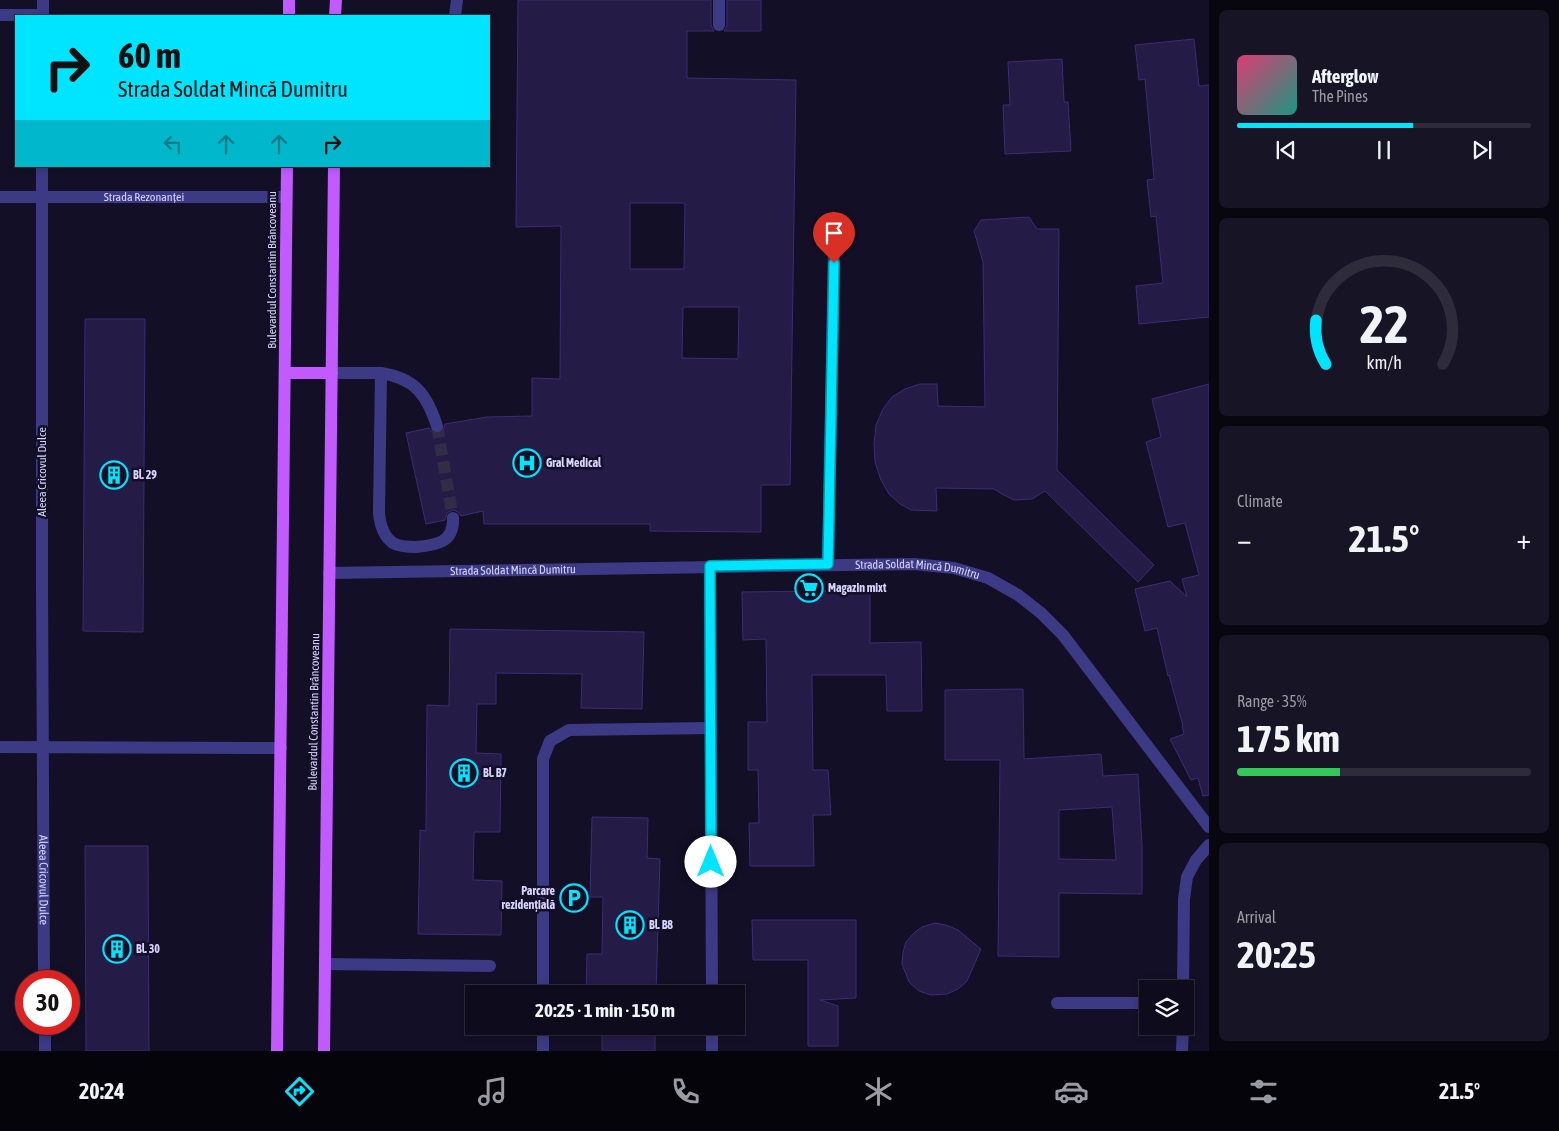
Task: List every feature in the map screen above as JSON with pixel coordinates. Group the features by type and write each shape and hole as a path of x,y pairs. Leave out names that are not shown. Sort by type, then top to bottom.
{"main road":[{"path":"289,0 289,15"},
{"path":"335,15 336,0"},
{"name":"Bulevardul Constantin Brâncoveanu","path":"278,1051 287,167"},
{"name":"Bulevardul Constantin Brâncoveanu","path":"324,1051 334,167"},
{"path":"285,373 332,373"}],"street":[{"path":"43,0 43,15"},
{"path":"455,15 457,0"},
{"path":"719,0 719,26"},
{"path":"0,15 15,15"},
{"name":"Aleea Cricovul Dulce","path":"42,167 44,970"},
{"name":"Strada Rezonanței","path":"0,197 286,197"},
{"path":"828,564 834,246"},
{"path":"332,373 381,373 398,376 408,381 417,387 430,406 437,426"},
{"path":"381,373 379,512 383,531 394,544 403,547 431,546 444,541 448,536 454,524 453,518"},
{"name":"Strada Soldat Mincă Dumitru","path":"329,573 828,564 914,564 954,568 988,578 1018,595 1041,613 1063,635 1209,827"},
{"path":"710,566 712,985"},
{"path":"542,985 544,758 550,741 568,730 710,728"},
{"path":"0,747 281,748"},
{"path":"1183,980 1184,899 1188,877 1196,860 1209,845"},
{"path":"325,964 490,966"},
{"path":"1057,1003 1139,1002"},
{"path":"44,1035 45,1051"},
{"path":"543,1035 543,1051"},
{"path":"712,1035 712,1051"},
{"path":"1182,1035 1182,1051"}],"building":[{"path":"518,0 711,0 711,25 714,31 687,31 687,78 796,80 790,485 761,485 761,532 650,531 650,524 484,524 483,511 461,516 453,510 447,513 445,520 426,524 406,433 429,428 432,432 439,434 443,431 445,424 487,417 532,416 532,378 560,379 561,226 516,227","holes":["630,203 685,203 684,269 630,269","683,307 739,307 738,359 682,358"]},
{"path":"727,0 761,0 761,31 724,31 727,25"},
{"path":"1194,39 1199,86 1209,85 1209,317 1139,324 1136,286 1163,283 1156,216 1151,217 1147,180 1154,179 1145,79 1139,80 1135,45"},
{"path":"1062,59 1064,102 1068,102 1071,151 1005,154 1003,105 1010,105 1008,62"},
{"path":"1029,217 1037,229 1059,229 1057,470 1154,565 1138,582 1045,491 1032,499 1014,500 994,489 936,488 937,511 911,510 900,504 889,494 881,480 875,462 876,425 883,409 892,397 905,389 920,384 937,384 938,406 985,407 983,262 974,231 981,220"},
{"name":"Bl. 29","path":"85,319 145,319 143,632 83,631"},
{"path":"1209,384 1209,795 1203,796 1198,778 1191,780 1170,739 1184,734 1183,726 1168,676 1157,628 1145,631 1135,589 1170,581 1187,597 1182,579 1199,575 1185,523 1168,527 1146,442 1161,437 1152,399"},
{"path":"870,591 870,643 921,642 922,711 887,711 886,675 812,675 813,770 828,770 831,815 813,815 814,866 750,866 749,823 759,823 758,770 748,770 748,722 767,722 766,639 743,640 742,592"},
{"name":"Bl. B7","path":"450,629 644,632 642,709 581,708 582,674 496,673 496,704 477,704 476,753 501,754 500,832 474,832 473,880 502,881 501,935 418,934 420,830 426,831 427,705 449,706"},
{"path":"1023,689 1024,759 1101,754 1103,776 1138,774 1142,845 1142,894 1059,893 1059,957 998,956 1000,760 945,760 945,690","holes":["1112,807 1116,860 1059,859 1059,810"]},
{"name":"Bl. B8","path":"592,817 648,818 647,858 660,859 656,985 586,985 587,954 602,954 603,897 590,897"},
{"name":"Bl. 30","path":"85,846 148,846 149,1051 86,1051"},
{"path":"752,920 856,920 856,998 820,1000 838,1006 838,1046 808,1046 808,960 753,960"},
{"path":"935,923 958,930 981,949 967,981 958,989 947,994 931,995 919,991 909,982 902,964 906,942 922,927"},
{"path":"602,1035 655,1035 655,1051 602,1051"}],"tunnel":[{"path":"437,426 453,518"}],"place":[{"name":"Gral Medical","path":"527,463"},
{"name":"Bl. 29","path":"114,475"},
{"name":"Magazin mixt","path":"809,588"},
{"name":"Bl. B7","path":"464,773"},
{"name":"Parcare rezidențială","path":"574,898"},
{"name":"Bl. B8","path":"630,925"},
{"name":"Bl. 30","path":"117,949"}],"route":[{"path":"711,862 710,566 828,564 834,263"}]}
